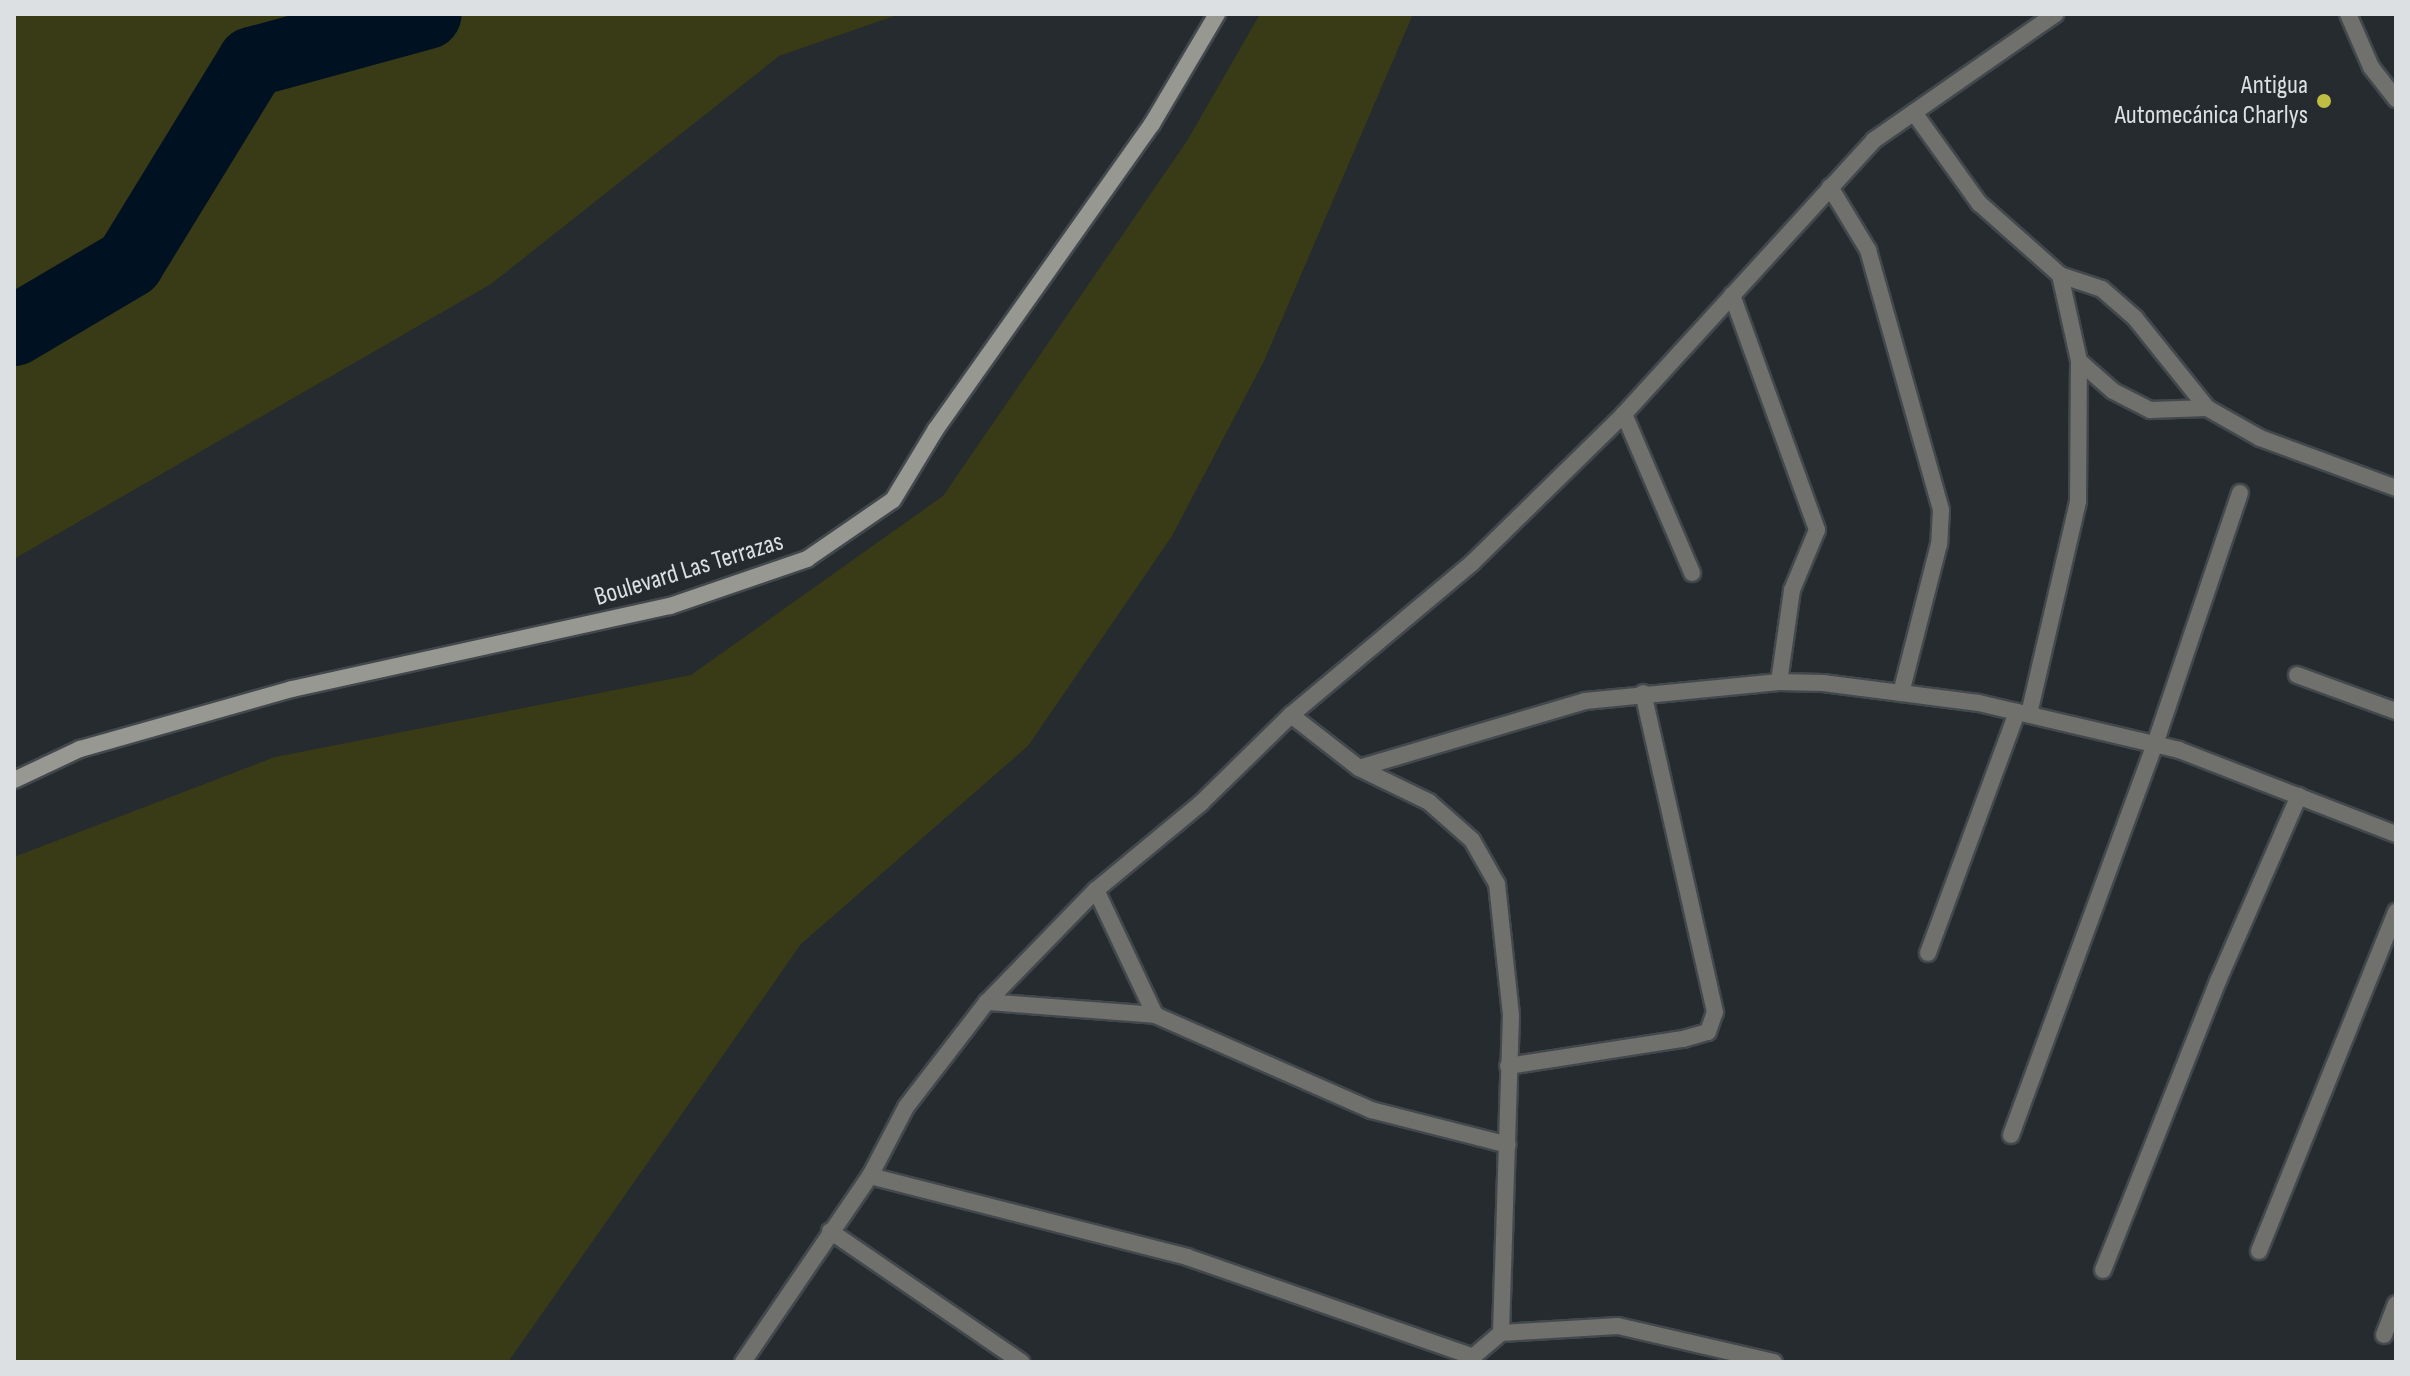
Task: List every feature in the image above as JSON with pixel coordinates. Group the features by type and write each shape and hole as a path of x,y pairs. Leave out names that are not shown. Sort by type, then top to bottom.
{"main road":[{"name":"Boulevard Las Terrazas","path":"14,780 80,749 292,689 670,606 807,559 893,500 936,429 1152,124 1217,14"}],"street":[{"path":"743,1362 870,1176 906,1107 987,1002 1096,890 1201,803 1291,715 1472,563 1624,414 1874,140 2055,14"},
{"path":"2348,14 2371,67 2396,99"},
{"path":"1915,114 1979,203 2060,275 2102,289 2135,318 2207,408 2260,438 2396,488"},
{"path":"1830,187 1868,250 1941,510 1939,544 1901,693"},
{"path":"1928,953 2023,713 2078,501 2079,361 2060,275"},
{"path":"1732,295 1817,530 1792,590 1779,682"},
{"path":"2079,361 2113,391 2150,410 2207,408"},
{"path":"1624,414 1692,573"},
{"path":"2011,1135 2155,744 2240,493"},
{"path":"2297,675 2396,711"},
{"path":"1359,768 1585,701 1779,682 1901,693 2023,713 2155,744 2396,834"},
{"path":"1508,1066 1683,1039 1708,1032 1715,1012 1643,693"},
{"path":"1291,715 1359,768 1429,802 1472,840 1497,884 1511,1015 1501,1333"},
{"path":"2103,1270 2218,981 2299,796"},
{"path":"1096,890 1155,1015"},
{"path":"2259,1251 2396,912"},
{"path":"987,1002 1155,1015 1371,1110 1508,1145"},
{"path":"870,1176 1187,1257 1471,1359 1501,1333 1618,1326 1774,1362"},
{"path":"830,1231 1021,1362"},
{"path":"2384,1335 2396,1304"}],"shaded area":[{"path":"14,14 900,14 779,56 491,284 14,559"},
{"path":"1260,14 1413,14 1264,361 1172,536 1028,746 801,944 508,1362 14,1362 14,857 275,757 691,675 943,496 1187,141"}],"waterway":[{"path":"14,331 129,263 252,62 427,14"}],"place":[{"name":"Antigua Automecánica Charlys","path":"2324,101"}]}
